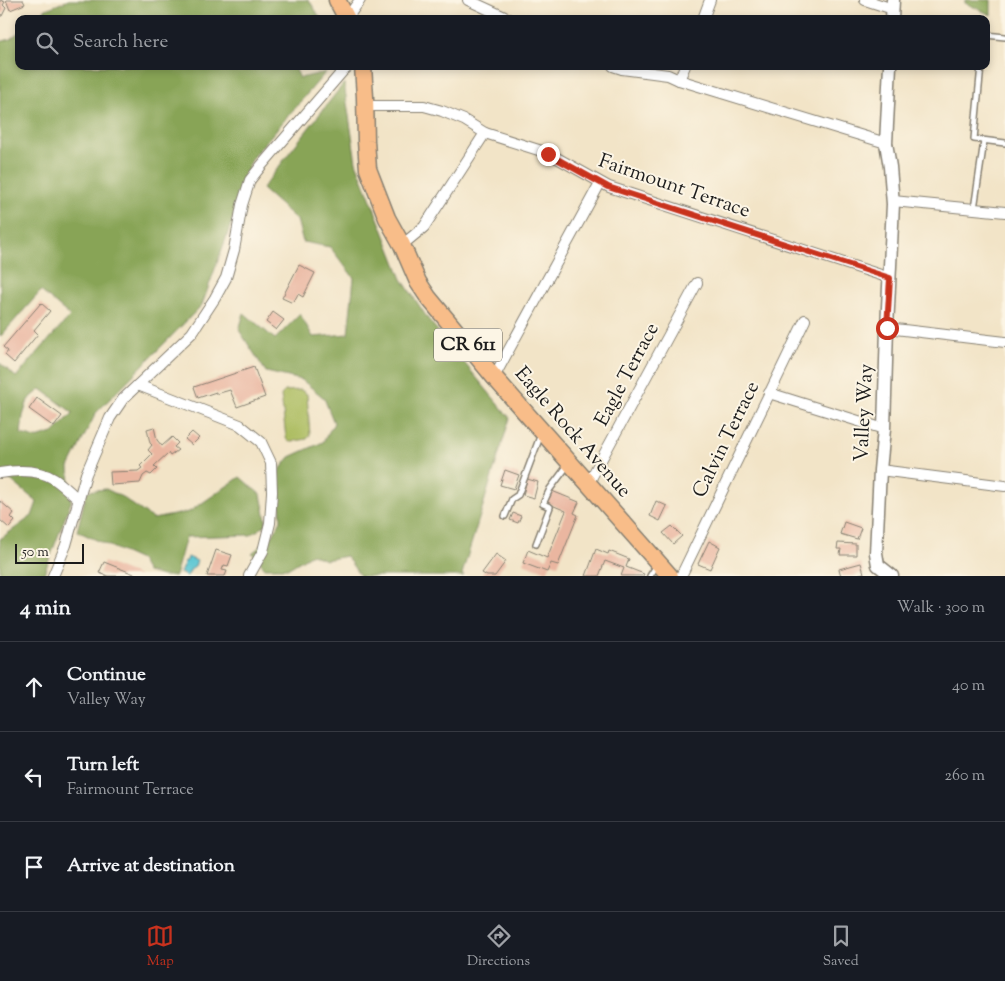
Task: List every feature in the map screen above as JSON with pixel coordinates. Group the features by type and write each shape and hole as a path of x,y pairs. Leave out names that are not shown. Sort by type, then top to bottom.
{"main road":[{"path":"337,0 345,15"},
{"name":"Eagle Rock Avenue","path":"363,70 368,169 387,218 402,245 418,282 428,297 494,377 570,462 654,569 670,576"}],"street":[{"path":"350,15 360,0"},
{"path":"468,0 500,15"},
{"path":"704,15 710,0"},
{"path":"865,0 893,9"},
{"path":"53,576 66,545 86,474 110,418 124,399 192,334 226,278 234,250 242,205 250,180 344,70"},
{"path":"630,70 668,75 886,143"},
{"path":"679,80 683,70"},
{"name":"Valley Way","path":"890,70 886,143 893,201 884,429 876,553 878,565 892,576"},
{"name":"Fairmount Terrace","path":"365,106 424,106 442,110 485,132 548,154 600,183 618,190 890,278"},
{"path":"402,245 424,227 485,132"},
{"path":"494,377 600,183"},
{"path":"893,201 1005,212"},
{"name":"Eagle Terrace","path":"588,484 697,283"},
{"name":"Calvin Terrace","path":"681,576 805,320"},
{"path":"887,328 1005,342"},
{"path":"138,385 240,425 261,442 271,463 270,523 263,551 249,576"},
{"path":"769,393 884,429"},
{"path":"0,473 18,470 38,472 54,479 78,500"},
{"path":"880,470 1005,486"}],"lane":[{"path":"990,35 1005,37"},
{"path":"982,70 974,139 1005,143"},
{"path":"974,209 984,141"},
{"path":"505,516 512,499 518,495 542,431"},
{"path":"536,544 550,507 543,504 550,488 570,462"}],"green space":[{"path":"69,0 309,0 318,15 39,15 46,9"},
{"path":"965,0 991,0 991,15 965,3"},
{"path":"15,35 15,70 296,70 300,78 326,72 251,159 230,227 202,305 96,413 69,467 71,502 43,576 0,576 0,539 32,516 37,502 7,477 0,480 0,363 16,377 70,316 41,291 0,337 0,42","holes":["41,389 73,413 53,433 36,438 21,434 23,416 28,400"]},
{"path":"344,83 356,162 402,279 428,319 510,418 462,574 464,576 360,576 346,556 325,560 312,554 289,568 265,568 252,553 271,538 281,520 278,472 290,457 323,442 334,423 324,398 302,380 266,372 239,330 244,313 275,339 300,314 313,337 348,334 354,278 330,247 303,242 297,220 262,189"},
{"path":"301,390 307,394 310,435 307,439 290,442 286,438 281,395 285,391"},
{"path":"240,477 261,495 267,524 251,535 186,537 175,576 163,576 147,572 140,560 77,531 87,491 106,489 122,497 153,519 189,512"}],"water":[{"path":"188,557 197,561 187,576 180,573"}],"building":[{"path":"0,0 5,2 3,5 6,8 2,16 0,16"},
{"path":"6,0 23,0 25,4 10,10"},
{"path":"299,265 315,273 303,297 298,294 293,303 282,298"},
{"path":"41,303 50,311 34,330 38,334 14,363 5,355 8,351 3,347"},
{"path":"273,312 284,320 276,330 266,322"},
{"path":"254,367 265,397 237,407 230,390 198,398 194,387"},
{"path":"37,398 62,416 54,427 29,409"},
{"path":"154,427 157,440 162,446 172,437 178,443 174,447 178,450 170,456 168,453 154,466 157,469 151,475 147,473 143,476 140,483 111,485 110,472 138,471 142,468 140,466 152,454 148,450 152,445 147,429"},
{"path":"192,432 199,438 192,445 185,439"},
{"path":"505,470 519,475 514,489 500,485"},
{"path":"527,479 538,482 534,498 523,495"},
{"path":"552,491 579,502 574,513 578,515 558,565 551,563 547,572 523,563 528,550 547,558 566,511 547,503"},
{"path":"0,501 14,513 11,517 15,521 9,528 0,520"},
{"path":"656,501 667,506 660,521 650,516"},
{"path":"513,513 521,516 518,523 510,520"},
{"path":"844,522 861,528 857,539 840,534"},
{"path":"672,526 682,536 673,544 663,533"},
{"path":"709,541 720,547 710,569 698,564"},
{"path":"838,543 856,544 856,555 840,555 841,549 837,549"},
{"path":"596,549 608,554 609,551 629,559 626,567 644,574 643,576 621,576 624,568 605,561 599,576 586,576"},
{"path":"216,550 232,555 228,566 224,565 222,570 227,571 225,576 207,576"},
{"path":"496,554 506,561 495,576 487,576 482,573"},
{"path":"104,562 139,576 108,576 99,573"},
{"path":"861,563 864,573 853,576 841,576 839,569"}],"route":[{"path":"548,154 608,187 890,278 887,328"}]}
